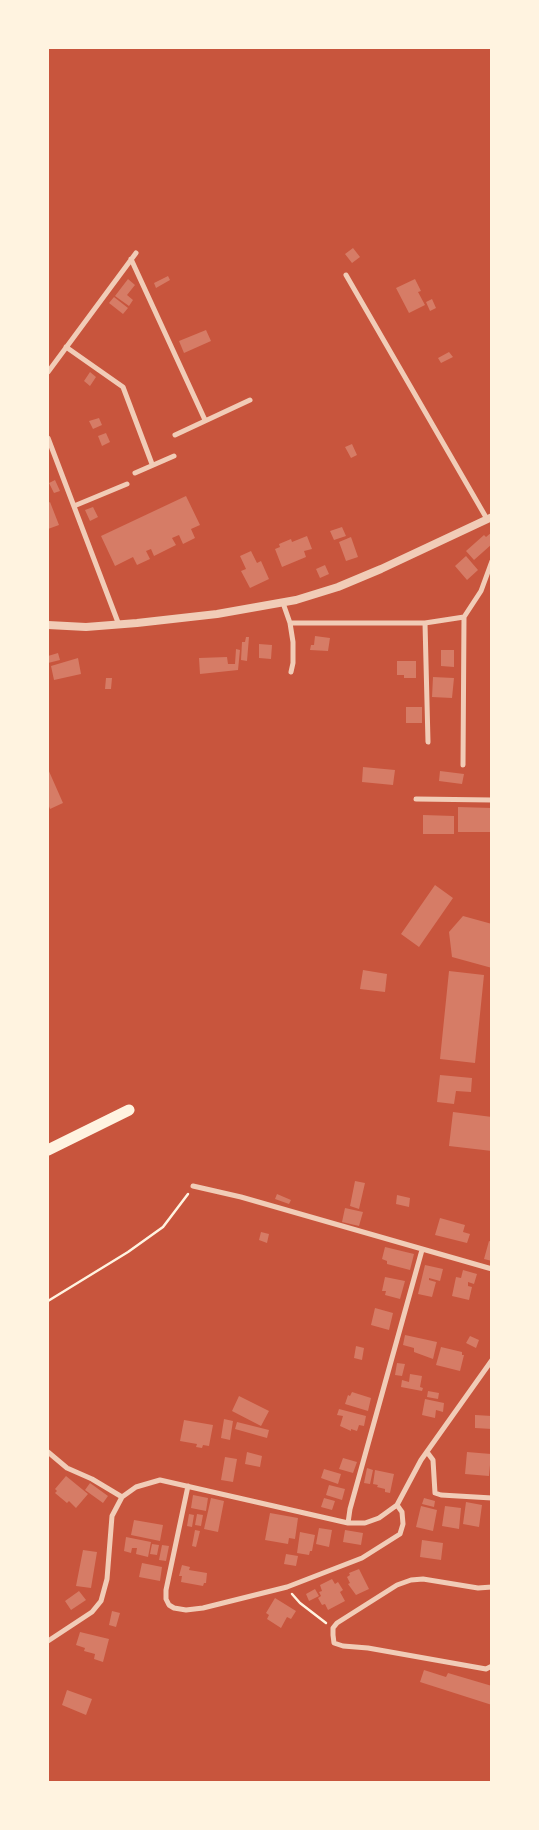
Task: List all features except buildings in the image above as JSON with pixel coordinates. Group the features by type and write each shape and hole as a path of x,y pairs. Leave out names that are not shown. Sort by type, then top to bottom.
{"highway":[{"path":"48,1150 129,1110"}],"street":[{"path":"48,372 136,253"},
{"path":"131,259 206,420"},
{"path":"48,625 86,627 119,625 217,614 283,603 338,587 381,570 489,518 346,276"},
{"path":"66,347 123,387 152,464"},
{"path":"175,435 250,400"},
{"path":"48,438 119,625"},
{"path":"135,473 174,456"},
{"path":"74,506 126,484"},
{"path":"463,765 464,617 481,591 492,561"},
{"path":"283,603 290,623 293,642 291,672"},
{"path":"290,623 425,623 464,617"},
{"path":"425,623 428,742"},
{"path":"416,799 492,800"},
{"path":"193,1186 492,1270"},
{"path":"348,1523 350,1509 422,1250"},
{"path":"48,1641 92,1612 101,1601 107,1579 112,1516 122,1497 136,1487 160,1480 348,1523 365,1523 379,1518 397,1505 427,1452 492,1360"},
{"path":"48,1452 67,1468 92,1478 122,1497"},
{"path":"427,1452 433,1460 435,1493 492,1498"},
{"path":"188,1486 166,1590 168,1605 186,1610 202,1608 287,1587 362,1558 392,1541 400,1534 403,1524 402,1512 397,1505"},
{"path":"492,1587 478,1588 423,1579 411,1580 397,1585 337,1623 333,1628 332,1635 334,1643 343,1646 368,1648 486,1669 492,1666"}],"path":[{"path":"48,1301 128,1252 163,1227 193,1186"},
{"path":"287,1587 300,1603 333,1628"}]}
